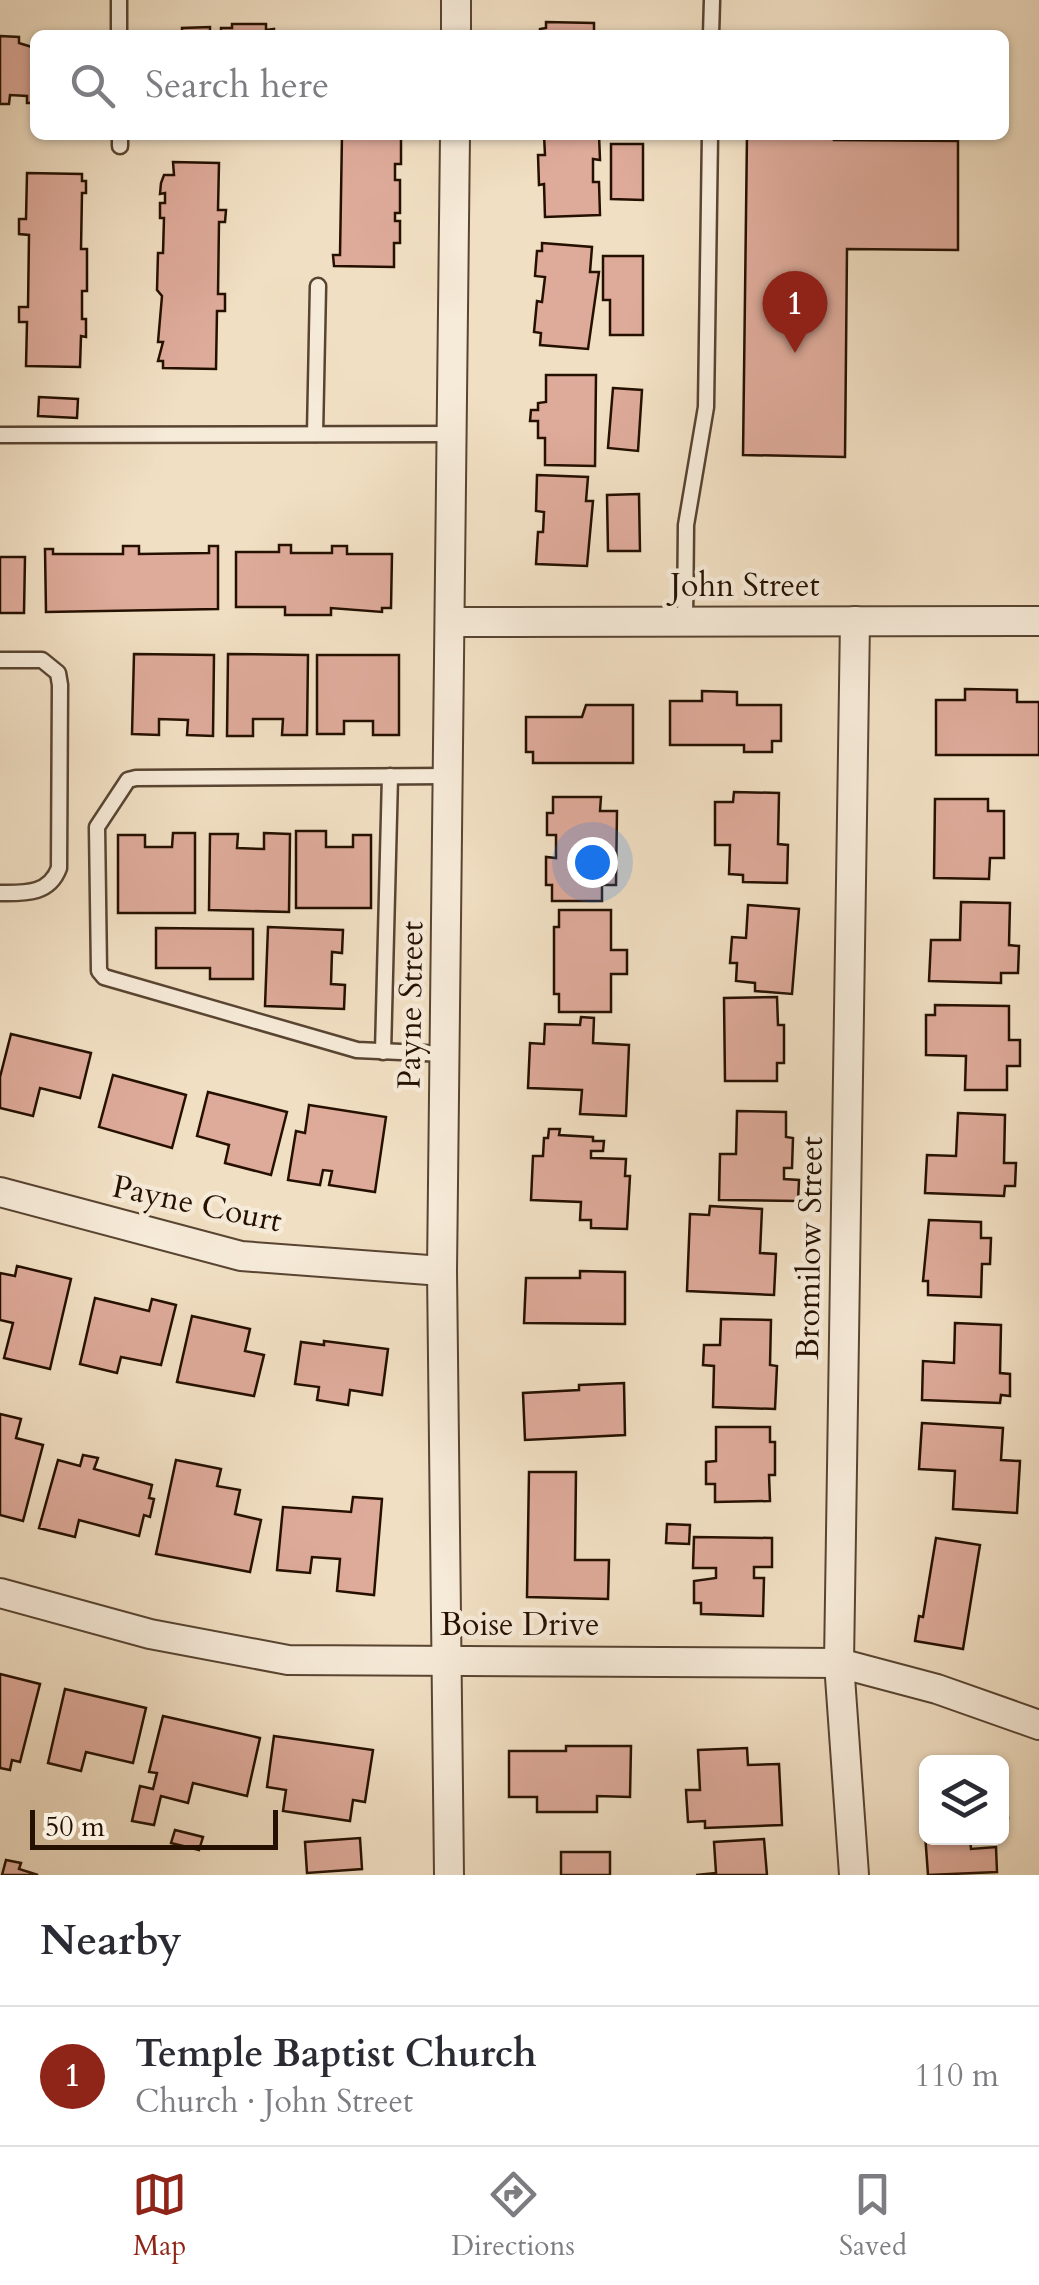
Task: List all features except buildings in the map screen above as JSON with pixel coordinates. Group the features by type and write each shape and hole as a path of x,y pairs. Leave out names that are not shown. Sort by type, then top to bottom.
{"street":[{"path":"456,0 456,30"},
{"name":"Payne Street","path":"448,1875 442,1271 455,140"},
{"name":"John Street","path":"450,622 1039,620"},
{"name":"Bromilow Street","path":"854,1875 839,1663 855,621"},
{"name":"Payne Court","path":"0,1192 241,1256 442,1271"},
{"name":"Boise Drive","path":"0,1593 150,1634 288,1660 839,1663 1039,1725"}],"lane":[{"path":"119,0 119,30"},
{"path":"712,0 712,30"},
{"path":"685,621 686,525 706,407 710,140"},
{"path":"316,434 318,286"},
{"path":"0,435 452,434"},
{"path":"0,660 42,660 58,673 60,684 58,868 54,881 43,888 28,893 0,893"},
{"path":"383,1052 390,776"},
{"path":"445,1054 357,1050 104,977 100,971 97,827 128,780 136,778 449,776"}],"place":[{"name":"Temple Baptist Church","path":"795,353"}]}
